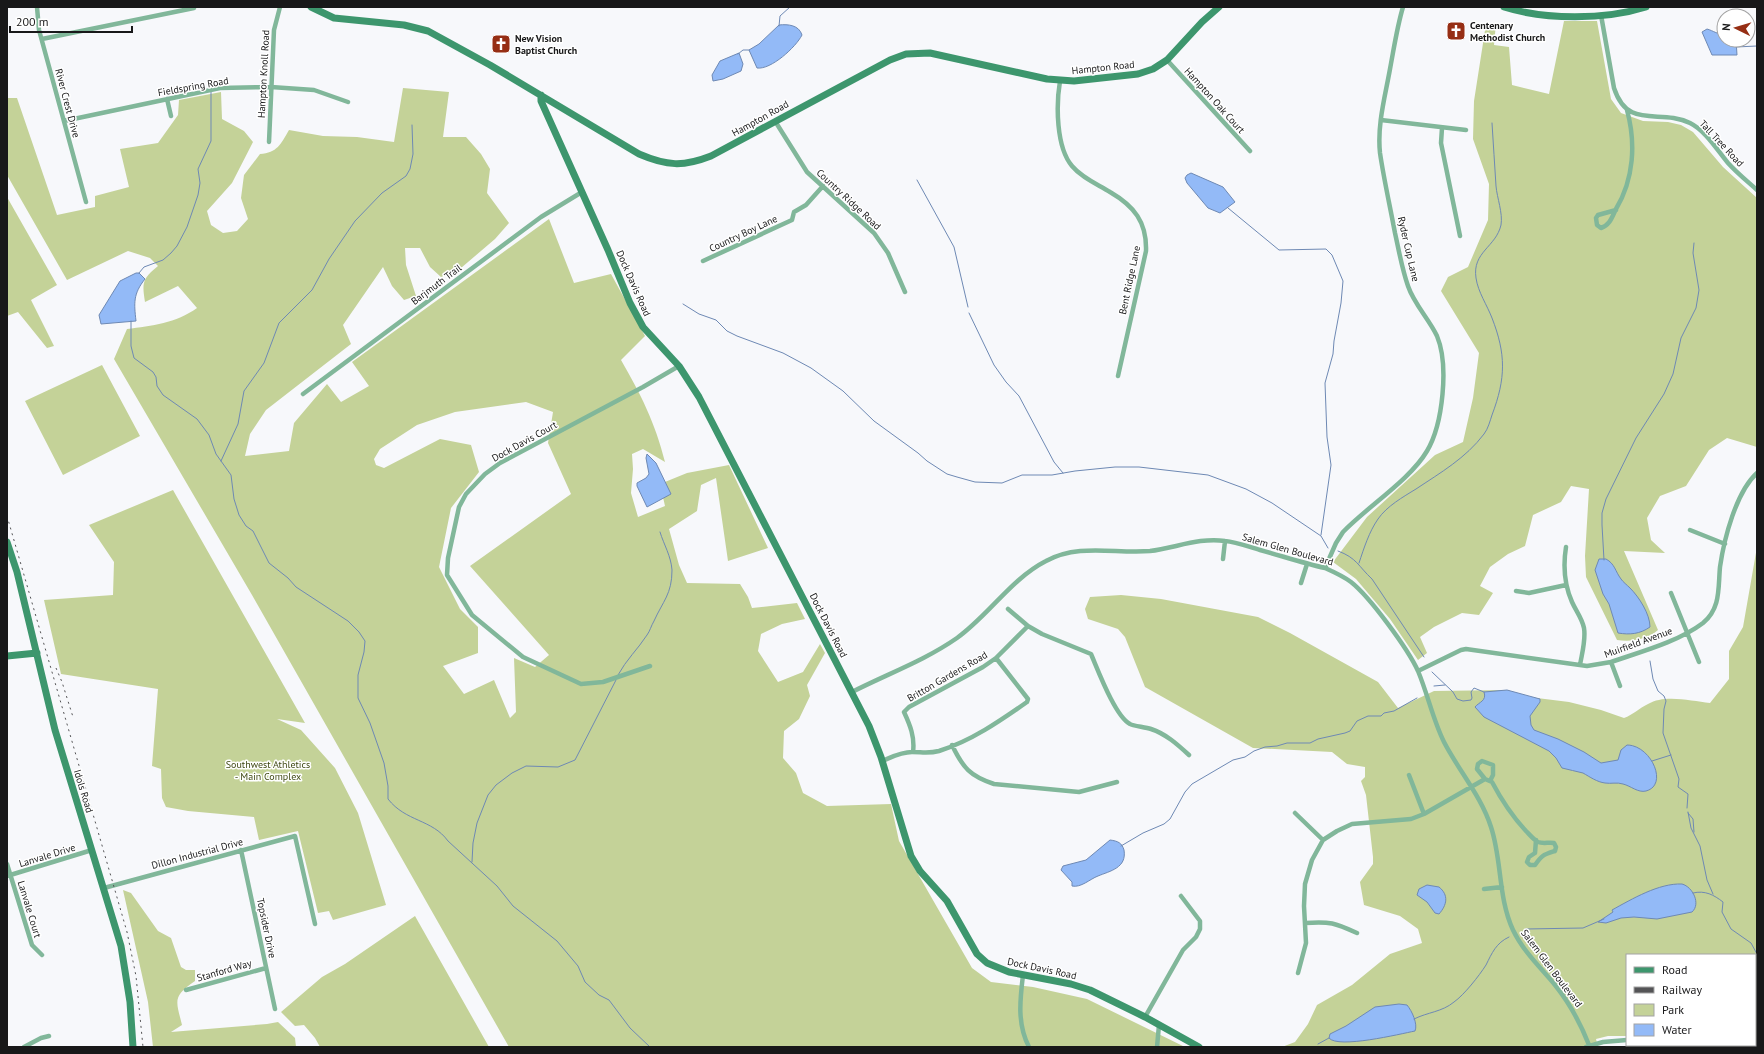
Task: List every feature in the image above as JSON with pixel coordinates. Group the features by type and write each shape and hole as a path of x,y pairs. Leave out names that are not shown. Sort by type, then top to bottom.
{"street":[{"name":"River Crest Drive","path":"37,7 42,39 86,202"},
{"name":"Hampton Knoll Road","path":"269,142 274,30 280,7"},
{"name":"Hampton Road","path":"311,7 334,18 404,25 428,31 541,95 640,154 663,163 673,164 685,164 711,156 890,60 915,53 930,53 1060,81 1083,81 1138,74 1153,69 1167,60 1202,22 1219,7"},
{"name":"Ryder Cup Lane","path":"1325,568 1342,532 1405,477 1422,459 1432,441 1440,417 1443,363 1442,354 1437,336 1409,288 1403,269 1386,190 1380,151 1381,120 1403,7"},
{"path":"1504,7 1540,14 1601,15 1628,12 1646,7"},
{"path":"42,39 194,8"},
{"path":"1601,15 1614,88 1618,99 1627,110 1632,126 1632,164 1624,194 1616,210 1606,226 1601,228 1597,225 1596,218 1598,215 1616,210"},
{"name":"Hampton Oak Court","path":"1167,60 1250,151"},
{"name":"Bent Ridge Lane","path":"1060,81 1058,126 1060,141 1065,154 1073,167 1090,181 1112,192 1132,208 1143,226 1146,236 1146,250 1118,376"},
{"name":"Fieldspring Road","path":"64,121 220,88 271,87 314,90 348,102"},
{"name":"Dock Davis Road","path":"541,95 541,101 630,304 643,327 679,366 700,397 869,726 915,863 947,901 973,948 980,958 1002,970 1080,986 1145,1017 1199,1047"},
{"path":"167,99 170,116"},
{"name":"Tall Tree Road","path":"1627,110 1638,115 1679,120 1690,123 1701,131 1737,172 1757,190"},
{"path":"1381,120 1466,130"},
{"name":"Country Ridge Road","path":"775,121 807,172 874,233 888,253 905,292"},
{"path":"1442,128 1441,144 1460,236"},
{"name":"Country Boy Lane","path":"703,262 792,220 794,212 806,205 823,186"},
{"name":"Barjmuth Trail","path":"303,394 541,217 582,192"},
{"name":"Dock Davis Court","path":"650,666 603,682 581,684 522,657 472,615 447,575 448,558 459,507 466,494 485,474 500,463 643,387 679,366"},
{"name":"Muirfield Avenue","path":"1418,671 1460,650 1466,649 1593,666 1611,662 1688,634 1707,618 1716,607 1718,600 1720,568 1725,544 1742,491 1757,473"},
{"path":"1690,530 1725,544"},
{"name":"Salem Glen Boulevard","path":"852,692 913,664 937,651 966,630 1030,570 1056,556 1084,550 1149,551 1204,541 1225,541 1325,568 1338,573 1358,589 1402,644 1418,671 1444,742 1486,815 1494,836 1507,913 1518,939 1570,1005 1580,1023 1587,1046"},
{"path":"1223,559 1225,541"},
{"name":"Idols Road","path":"7,542 16,572 55,730 121,946 126,974 134,1047"},
{"path":"1566,547 1564,568 1566,585 1584,628 1584,641 1580,665"},
{"path":"1301,583 1307,564"},
{"path":"1516,591 1529,593 1566,585"},
{"path":"1671,593 1699,662"},
{"path":"1008,609 1028,626 1042,634 1091,654 1112,703 1123,718 1131,725 1139,725 1165,735 1189,755"},
{"name":"Britton Gardens Road","path":"912,752 914,743 912,731 904,712 909,707 977,671 996,658 1028,626"},
{"path":"7,656 36,653"},
{"path":"882,761 903,753 912,752 925,754 940,751 974,736 1027,702 1028,699 996,658"},
{"path":"1611,662 1620,686"},
{"path":"952,745 960,761 967,770 982,780 994,784 1079,792 1117,782"},
{"path":"1490,781 1494,770 1493,765 1482,761 1478,764 1477,770 1485,779 1492,782 1500,799 1512,817 1536,840 1539,842 1554,843 1556,847 1555,851 1544,854 1539,858 1535,865 1530,866 1527,862 1529,857 1535,853 1536,840"},
{"path":"1409,776 1424,814"},
{"path":"1298,973 1305,950 1305,884 1312,860 1323,840 1352,824 1411,819 1424,814 1485,779"},
{"path":"1295,813 1323,840"},
{"name":"Dillon Industrial Drive","path":"104,888 295,836 315,924"},
{"name":"Lanvale Drive","path":"9,876 92,850"},
{"name":"Topsider Drive","path":"241,850 276,1009"},
{"name":"Lanvale Court","path":"7,864 9,876 32,945 42,955"},
{"path":"1484,890 1502,888"},
{"path":"1145,1017 1183,950 1196,937 1200,929 1200,921 1181,896"},
{"path":"1306,922 1328,921 1357,933"},
{"name":"Stanford Way","path":"186,990 266,968"},
{"path":"1023,975 1020,999 1021,1025 1029,1047"},
{"path":"1156,1047 1159,1025"},
{"path":"24,1047 41,1038 49,1036"},
{"path":"1587,1046 1608,1041 1626,1040"}],"green space":[{"path":"1564,21 1597,21 1611,99 1621,113 1643,121 1668,122 1681,125 1693,132 1723,167 1757,198 1757,447 1727,438 1709,450 1686,486 1660,496 1647,518 1651,540 1665,553 1624,551 1658,630 1638,640 1617,640 1586,577 1585,556 1589,489 1571,486 1561,502 1533,515 1525,546 1508,554 1490,567 1480,586 1493,593 1479,615 1462,613 1434,627 1420,637 1427,653 1418,660 1390,619 1356,579 1333,562 1367,517 1435,455 1463,442 1473,398 1479,353 1441,291 1448,277 1468,267 1488,220 1489,184 1473,139 1474,101 1486,24 1496,23 1494,45 1509,47 1512,85 1549,94"},
{"path":"403,88 449,92 443,137 466,137 481,154 490,169 487,193 509,223 495,239 461,268 441,277 430,267 420,248 405,248 406,265 416,296 404,300 392,286 383,267 343,325 351,344 266,410 250,434 245,456 289,451 294,423 327,384 341,402 369,386 352,362 549,219 574,283 611,274 645,336 621,360 647,409 657,434 665,462 643,449 632,454 633,469 631,493 638,517 665,506 660,484 687,473 729,465 768,548 728,561 716,478 701,485 697,511 669,529 679,565 687,583 740,584 748,597 752,608 797,603 805,619 782,624 761,634 758,651 778,682 803,672 820,644 825,653 807,685 810,696 799,719 784,731 783,758 796,773 803,793 827,806 891,804 899,841 972,968 991,982 1033,987 1087,999 1185,1047 509,1047 252,595 114,359 127,329 155,325 172,320 197,308 178,286 145,302 144,282 149,274 158,266 150,258 128,251 67,280 7,175 7,98 17,98 57,215 95,207 95,196 129,187 120,149 158,143 178,115 179,100 221,92 222,119 244,131 253,142 232,183 207,211 211,225 223,233 237,231 248,219 241,198 244,175 260,154 271,152 278,147 289,130 323,136 357,137 394,142","holes":["526,402 553,412 548,443 571,494 470,566 549,655 535,667 514,658 516,712 510,718 494,680 464,694 443,666 478,653 478,627 460,609 439,567 451,508 479,472 471,445 440,439 384,468 376,465 374,459 380,449 417,425 455,412"]},
{"path":"7,197 57,285 31,300 54,346 47,348 18,312 7,316"},
{"path":"102,365 140,436 63,475 25,401"},
{"name":"Southwest Athletics - Main Complex","path":"173,490 305,723 277,719 301,730 335,768 358,813 386,905 333,920 329,911 318,913 298,831 259,840 254,817 188,811 166,807 162,798 161,769 152,766 158,689 61,674 44,600 113,595 114,562 89,525"},
{"path":"1757,547 1757,1001 1756,954 1626,954 1626,1036 1608,1036 1596,1039 1598,1047 1282,1047 1295,1042 1308,1024 1317,1005 1352,985 1390,954 1422,943 1418,929 1400,916 1364,905 1360,882 1373,864 1366,795 1361,781 1365,777 1365,767 1347,764 1332,752 1253,748 1145,687 1125,637 1118,629 1088,619 1085,609 1090,597 1121,595 1161,599 1258,617 1378,682 1398,708 1434,691 1507,690 1529,697 1569,702 1601,710 1624,718 1648,704 1662,699 1678,699 1710,703 1729,679 1729,651 1743,627"},
{"path":"123,890 131,893 158,931 171,938 181,967 186,970 195,970 195,981 179,995 177,1004 182,1025 171,1032 278,1022 295,1038 296,1047 153,1047 148,1002"},
{"path":"415,916 489,1047 320,1047 315,1038 304,1025 295,1026 281,1012 322,977 345,964"}],"water":[{"path":"779,25 796,27 802,35 794,46 776,62 763,68 757,68 749,50 759,44"},
{"path":"1707,29 1716,33 1716,48 1737,48 1737,55 1712,55 1702,32"},
{"path":"739,53 743,64 741,71 723,79 713,81 712,75 720,61"},
{"path":"1191,173 1223,187 1235,202 1220,213 1208,208 1187,183 1185,178"},
{"path":"139,273 145,279 136,294 136,321 101,324 99,315 120,281"},
{"path":"647,454 656,463 671,494 647,507 637,483 646,478 649,474 646,458"},
{"path":"1599,559 1606,559 1611,563 1622,580 1637,596 1646,611 1650,622 1650,627 1635,633 1618,633 1609,604 1603,594 1595,570"},
{"path":"1507,690 1540,699 1540,702 1530,716 1531,725 1534,730 1558,739 1584,752 1601,763 1618,760 1621,750 1627,745 1636,747 1643,751 1650,758 1654,766 1656,781 1653,787 1646,791 1640,791 1621,783 1602,782 1583,773 1562,768 1556,758 1549,751 1484,717 1475,707 1484,699 1484,692"},
{"path":"1110,840 1119,843 1124,850 1123,861 1120,865 1117,868 1095,877 1082,885 1072,886 1072,882 1061,870 1063,866 1086,860"},
{"path":"1673,884 1682,884 1692,892 1696,900 1695,909 1692,912 1657,919 1634,917 1621,918 1606,923 1598,922 1613,912 1612,910 1646,892"},
{"path":"1427,885 1439,887 1446,897 1444,907 1439,914 1435,913 1427,902 1417,895 1419,889"},
{"path":"1399,1004 1407,1005 1411,1011 1415,1021 1415,1031 1370,1040 1344,1042 1335,1041 1329,1038 1330,1034 1346,1026 1375,1007"}],"waterway":[{"path":"779,26 780,16 790,7"},
{"path":"738,54 743,50 749,50"},
{"path":"139,273 144,267 163,260 171,253 177,246 187,227 198,195 200,183 198,169 211,141 211,91"},
{"path":"1359,563 1369,535 1382,514 1396,502 1461,458 1477,443 1489,425 1497,402 1502,378 1502,355 1500,343 1497,331 1476,278 1478,262 1498,233 1501,225 1496,186 1492,123"},
{"path":"221,461 238,424 244,391 264,363 279,323 312,290 329,259 355,221 382,193 406,176 410,169 413,154 412,125"},
{"path":"917,180 954,247 968,307"},
{"path":"1228,208 1279,250 1326,249 1332,255 1343,281 1333,354 1325,383 1327,437 1331,465 1321,535"},
{"path":"1604,560 1602,513 1606,499 1636,438 1664,394 1673,374 1681,338 1696,308 1699,290 1693,253 1694,243"},
{"path":"683,304 699,314 716,320 727,331 783,353 811,368 843,391 874,421 927,461 947,474 975,482 1002,483 1022,475 1052,475 1115,467 1139,467 1208,475 1246,489 1272,503 1321,536 1328,548"},
{"path":"969,313 994,365 1006,382 1019,396 1054,462 1063,473"},
{"path":"131,321 131,346 134,358 153,372 156,377 157,386 163,395 197,419 209,435 216,454 231,475 234,499 239,515 246,526 253,531 269,563 288,578 296,587 348,621 359,632 365,641 364,652 358,675 358,698 370,723 384,763 388,786 388,799 395,807 411,817 434,828 442,834 497,886 513,906 557,941 578,966 585,982 599,995 609,1000 630,1028 650,1047"},
{"path":"618,675 648,633 669,591 672,570 669,555 660,532"},
{"path":"1338,551 1349,556 1372,579 1424,657"},
{"path":"1650,661 1653,679 1658,691 1664,696 1666,701 1664,709 1663,733 1679,779 1678,787 1688,794 1687,808"},
{"path":"1432,672 1453,692 1457,699 1463,701 1471,700 1471,692 1474,688 1484,692"},
{"path":"472,862 473,843 477,823 488,795 496,785 512,773 526,766 558,767 575,760 616,680"},
{"path":"1434,686 1445,685"},
{"path":"1121,846 1143,833 1164,824 1170,819 1185,792 1192,784 1233,760 1245,757 1254,751 1265,747 1287,743 1310,743 1318,739 1345,733 1350,731 1357,721 1368,716 1381,716 1384,713 1394,711 1417,698"},
{"path":"1652,761 1671,755"},
{"path":"1688,812 1691,828 1700,846 1707,880 1713,894"},
{"path":"1688,813 1693,819 1694,832"},
{"path":"1693,893 1701,892 1709,894 1723,902 1722,912 1731,929 1751,943 1757,954"},
{"path":"1526,929 1583,928 1604,919"},
{"path":"1414,1019 1445,1008 1458,999 1467,990 1486,965 1492,952 1501,942 1509,937"},
{"path":"1318,1044 1329,1038"}],"railway":[{"path":"7,516 127,932 136,976 143,1047"},
{"path":"56,668 73,717"}],"place":[{"name":"Centenary Methodist Church","path":"1456,31"},
{"name":"New Vision Baptist Church","path":"501,44"}]}
